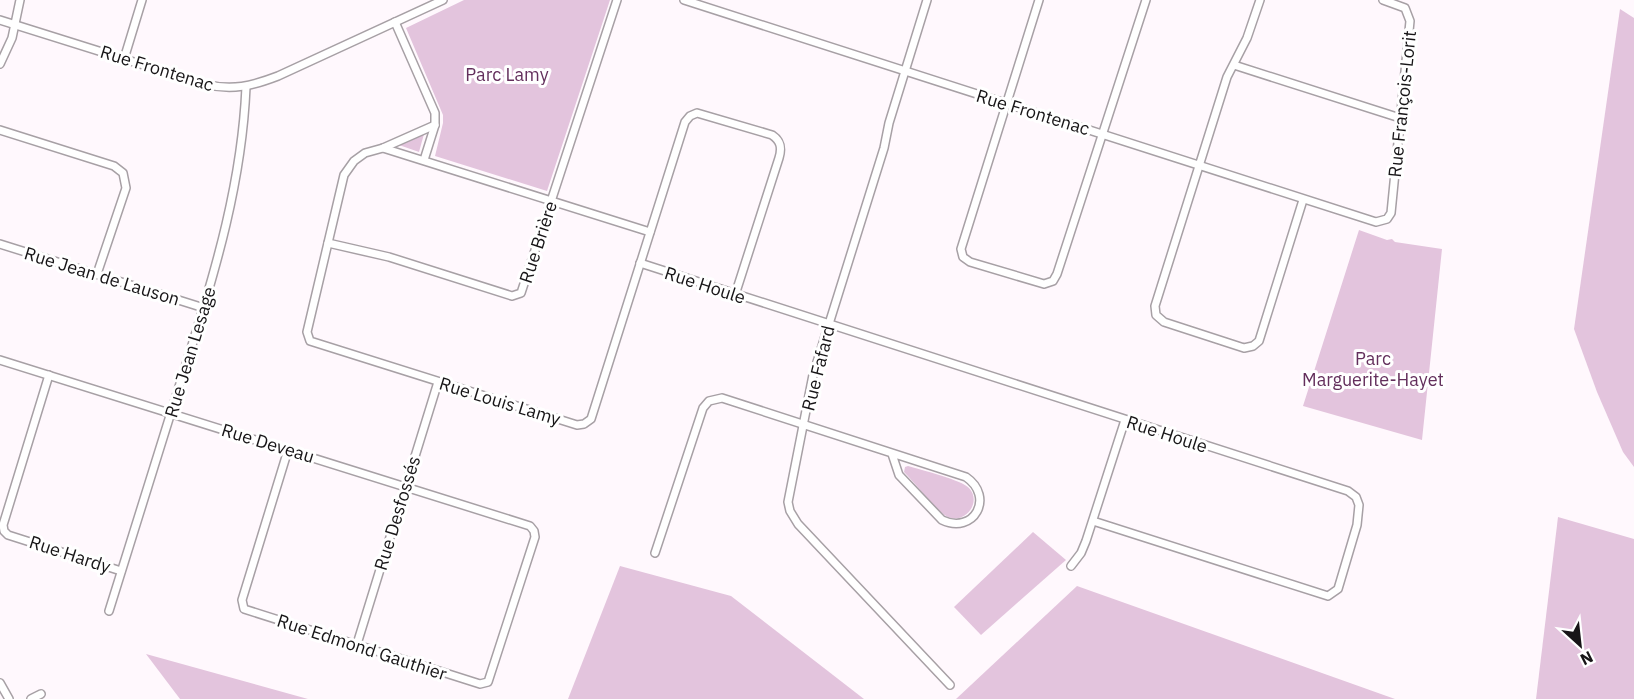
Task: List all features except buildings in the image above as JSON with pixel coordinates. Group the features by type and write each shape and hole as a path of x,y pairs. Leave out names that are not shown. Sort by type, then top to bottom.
{"street":[{"path":"0,64 12,38 20,0"},
{"path":"124,59 142,0"},
{"name":"Rue Frontenac","path":"0,20 213,87 231,89 246,87 278,76 443,0"},
{"name":"Rue Brière","path":"328,243 389,257 515,296 522,291 617,0"},
{"name":"Rue Frontenac","path":"684,0 1372,222 1383,221"},
{"name":"Rue Fafard","path":"927,0 889,123 884,148 813,375 788,502 792,515 806,533 950,685"},
{"path":"1039,0 961,249 967,261 1040,284 1054,280 1146,0"},
{"path":"1260,0 1247,38 1227,77 1198,166 1155,306 1158,317 1164,322 1244,348 1256,344 1259,341 1303,200"},
{"name":"Rue François-Lorit","path":"1383,0 1405,8 1410,18 1391,213 1383,221"},
{"path":"395,22 433,109 435,125 424,160"},
{"path":"1234,65 1400,118"},
{"name":"Rue Jean Lesage","path":"109,611 218,264 244,128 246,87"},
{"name":"Rue Louis Lamy","path":"435,125 361,155 345,175 307,332 308,339 313,342 577,425 587,423 591,418 685,122 690,116 702,113 772,135 779,142 780,152 735,294"},
{"path":"0,130 114,166 123,173 126,188 97,274"},
{"path":"383,148 650,232"},
{"name":"Rue Jean de Lauson","path":"0,244 204,308"},
{"name":"Rue Houle","path":"640,263 1353,494 1359,505 1359,518 1338,589 1331,595 1322,595 1093,521"},
{"name":"Rue Deveau","path":"0,360 406,486 526,525 534,531"},
{"name":"Rue Hardy","path":"49,375 3,525 4,531 8,535 121,571"},
{"name":"Rue Desfossés","path":"357,644 438,382"},
{"path":"656,553 703,408 709,401 722,398 966,477 973,482 980,496 977,512 966,523 958,525 942,520 902,478 892,454"},
{"path":"1071,566 1083,548 1093,521 1125,420"},
{"name":"Rue Edmond Gauthier","path":"288,450 242,600 242,606 247,610 469,681 486,683 490,679 535,537 534,531"},
{"path":"0,683 9,699"},
{"path":"31,699 41,694"}],"green space":[{"name":"Parc Lamy","path":"464,0 610,0 547,191 435,156 443,115 406,28"},
{"path":"1620,9 1634,18 1634,467 1623,452 1597,392 1574,329"},
{"path":"424,134 419,152 399,145"},
{"name":"Parc Marguerite-Hayet","path":"1359,230 1387,240 1392,239 1395,242 1442,249 1422,440 1303,406"},
{"path":"908,466 965,485 973,494 974,500 969,511 959,518 946,516 904,472 905,467"},
{"path":"1558,517 1634,539 1634,699 1536,699"},
{"path":"1033,532 1066,560 981,635 954,607"},
{"path":"620,566 731,596 864,699 568,699"},
{"path":"1077,586 1395,699 956,699"},
{"path":"146,654 308,699 180,699"}]}
